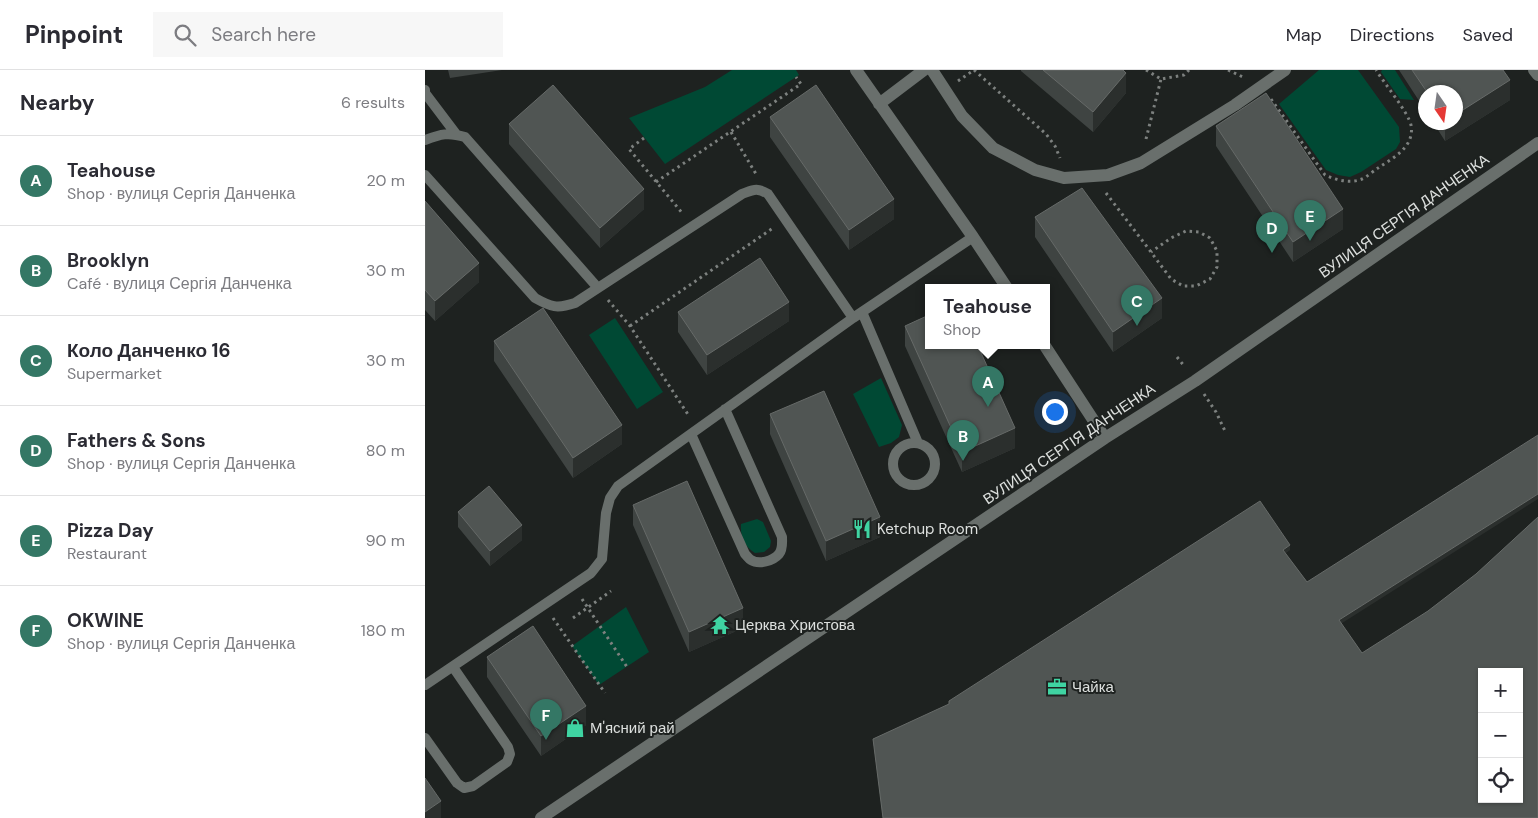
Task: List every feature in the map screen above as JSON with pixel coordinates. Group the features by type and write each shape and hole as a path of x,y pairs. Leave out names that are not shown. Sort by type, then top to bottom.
{"street":[{"path":"856,70 1004,284"},
{"path":"879,104 924,70"},
{"path":"932,70 962,116 993,148 1035,170 1064,178 1108,175 1141,163 1285,70"},
{"path":"1534,70 1538,75"},
{"name":"ВУЛИЦЯ СЕРГІЯ ДАНЧЕНКА","path":"541,818 1105,438 1195,381 1538,143"},
{"path":"1047,349 1105,438"}],"lane":[{"path":"425,90 425,93 456,134"},
{"path":"425,140 442,134 456,134 465,137 598,288"},
{"path":"425,175 535,298 549,306 565,306 575,303 741,194 760,189 769,194 853,318"},
{"path":"425,685 591,573 603,559 606,512 610,498 619,486 853,318 973,237"},
{"path":"862,312 918,443 933,455 934,469 932,475 921,484 908,484 896,476 893,462 898,450 904,445 918,443"},
{"path":"695,431 745,554 752,561 761,563 771,560 779,554 783,546 782,537 725,409"},
{"path":"425,738 457,784 464,788 473,786 507,762 510,754 508,747 453,666"}],"path":[{"path":"975,70 1047,134 1061,160 1064,178"},
{"path":"1146,70 1161,79 1184,75 1189,70"},
{"path":"1262,86 1325,175 1336,180 1349,181 1362,179 1397,155 1411,138 1411,126 1407,116 1376,70"},
{"path":"656,182 801,84 796,77"},
{"path":"1141,163 1161,79"},
{"path":"731,132 769,194"},
{"path":"644,138 629,148 693,226"},
{"path":"1094,177 1171,279 1183,286 1196,286 1209,279 1217,267 1217,251 1210,238 1199,232 1186,231 1171,238 1151,252"},
{"path":"630,326 786,220"},
{"path":"598,288 630,326 695,431"},
{"path":"1202,391 1216,412 1225,431"},
{"path":"573,586 627,667"},
{"path":"573,618 611,592"},
{"path":"544,605 605,693"}],"green space":[{"path":"732,70 796,70 799,75 665,164 629,118 705,87"},
{"path":"1319,70 1358,70 1399,127 1400,142 1396,149 1350,177 1326,170 1279,104"},
{"path":"1382,70 1395,70 1414,100 1400,99 1381,72"},
{"path":"615,318 663,392 637,409 589,335"},
{"path":"881,378 902,425 899,437 891,443 879,447 853,394"},
{"path":"757,519 763,522 771,541 770,547 764,552 755,553 748,548 744,541 741,533 741,524"},
{"path":"626,607 649,652 599,685 572,646"}],"building":[{"path":"1043,70 1123,70 1126,73 1093,112"},
{"path":"1412,70 1503,70 1510,80 1463,110 1463,85 1422,85"},
{"path":"553,85 644,189 600,228 509,124"},
{"path":"816,85 894,199 849,230 770,117"},
{"path":"1266,93 1343,209 1293,242 1216,126"},
{"path":"1082,188 1162,298 1113,332 1035,217"},
{"path":"425,201 479,263 435,301 425,290"},
{"path":"760,258 789,302 707,355 678,312"},
{"path":"543,308 622,425 573,458 494,341"},
{"path":"925,317 925,349 979,349 1015,428 962,452 905,326"},
{"path":"824,391 880,517 826,541 770,414"},
{"path":"1538,435 1538,494 1339,620 1362,653 1428,611 1476,574 1538,517 1538,818 883,818 873,739 949,704 949,701 1260,501 1290,545 1283,550 1307,582"},
{"path":"687,481 743,608 689,632 633,505"},
{"path":"489,486 522,525 490,551 458,512"},
{"path":"533,626 586,706 541,736 487,657"},
{"path":"425,778 441,801 425,812"}],"place":[{"name":"Pizza Day","path":"1310,241"},
{"name":"Fathers & Sons","path":"1272,253"},
{"name":"Коло Данченко 16","path":"1137,326"},
{"name":"Teahouse","path":"988,407"},
{"name":"Brooklyn","path":"963,461"},
{"name":"Ketchup Room","path":"862,529"},
{"name":"Церква Христова","path":"720,625"},
{"name":"Чайка","path":"1057,687"},
{"name":"М'ясний рай","path":"575,728"},
{"name":"OKWINE","path":"546,740"}]}
